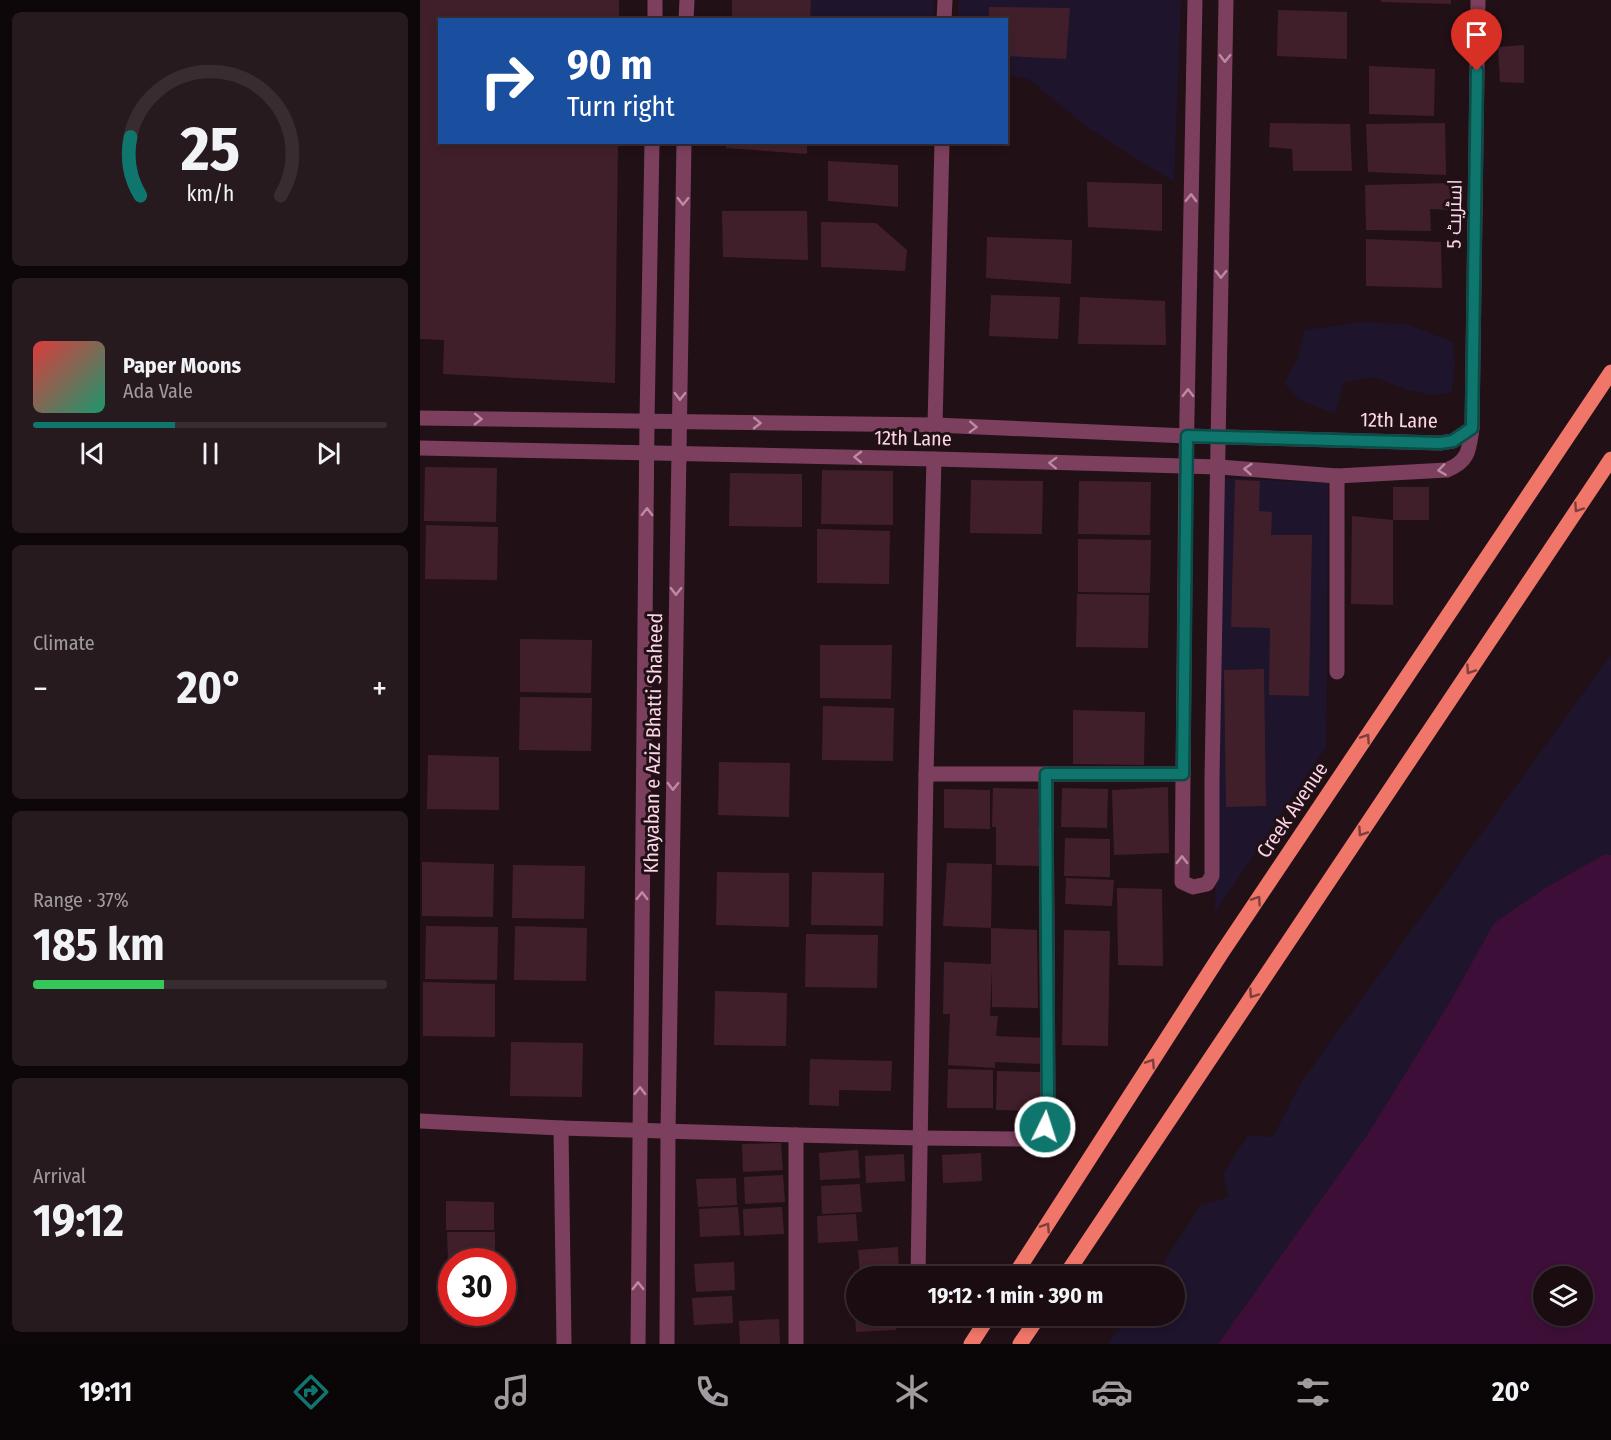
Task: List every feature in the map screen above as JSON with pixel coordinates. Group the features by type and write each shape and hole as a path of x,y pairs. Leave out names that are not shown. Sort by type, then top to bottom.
{"main road":[{"name":"Creek Avenue","path":"1020,1266 1221,954 1611,372"},
{"path":"1072,1266 1611,459"},
{"path":"971,1344 983,1326"},
{"path":"1020,1344 1032,1326"}],"street":[{"path":"655,0 655,18"},
{"path":"686,18 687,0"},
{"path":"944,18 945,0"},
{"path":"1195,0 1186,467 1182,882 1188,886 1200,887 1207,884 1212,876 1226,0"},
{"name":"اسٹریٹ 5","path":"1472,428 1478,0"},
{"name":"Khayaban e Aziz Bhatti Shaheed","path":"638,1344 652,144"},
{"name":"Khayaban e Aziz Bhatti Shaheed","path":"667,1344 668,1132 684,144"},
{"path":"935,425 942,144"},
{"name":"12th Lane","path":"420,418 935,425 1187,436 1440,443 1453,441 1472,428"},
{"name":"12th Lane","path":"420,448 1219,467 1337,476 1447,471 1459,465 1469,452 1472,428"},
{"path":"918,1266 926,774 934,459"},
{"path":"1337,476 1337,672"},
{"path":"926,774 1183,774"},
{"path":"420,1121 796,1136 1020,1139 1037,1137 1045,1127 1048,1101 1046,774"},
{"path":"561,1128 564,1344"},
{"path":"796,1136 796,1344"}],"shaded area":[{"path":"738,0 934,0 933,18 758,18"},
{"path":"959,0 1181,0 1174,182 1088,128 1029,79 1008,75 1008,18 959,18"},
{"path":"1361,322 1406,324 1453,342 1455,367 1452,393 1431,395 1407,390 1374,377 1344,382 1335,414 1300,400 1284,383 1297,360 1305,330"},
{"path":"1224,478 1328,483 1326,747 1215,913"},
{"path":"1611,655 1611,855 1605,854 1545,888 1494,923 1451,1000 1369,1132 1218,1344 1108,1344 1123,1326 1185,1326 1185,1266 1164,1266 1167,1257 1201,1205 1228,1197 1223,1174 1248,1135 1273,1137 1302,1081"},
{"path":"1605,854 1611,855 1611,1344 1218,1344 1369,1132 1451,1000 1494,923 1545,888"}],"building":[{"path":"420,0 619,0 619,18 438,18 438,144 618,144 615,383 443,374 444,340 420,339"},
{"path":"732,0 811,0 810,18 732,18"},
{"path":"1381,0 1451,0 1451,4 1381,2"},
{"path":"989,7 1070,8 1066,59 1008,56 1008,18 989,18"},
{"path":"1278,10 1347,12 1347,59 1277,56"},
{"path":"1524,45 1524,83 1500,82 1498,47"},
{"path":"1369,66 1435,69 1434,116 1369,114"},
{"path":"1270,123 1350,124 1352,171 1293,171 1292,149 1269,147"},
{"path":"1445,123 1446,175 1368,172 1366,124"},
{"path":"726,144 807,144 807,154 726,148"},
{"path":"828,161 898,165 898,207 828,201"},
{"path":"1087,182 1162,184 1162,231 1088,227"},
{"path":"1452,183 1450,210 1430,209 1431,231 1366,230 1365,185"},
{"path":"722,211 807,211 808,260 723,257"},
{"path":"821,222 876,223 907,250 905,271 821,267"},
{"path":"987,237 1072,240 1071,284 986,278"},
{"path":"1366,239 1441,242 1442,288 1366,286"},
{"path":"991,295 1060,297 1058,339 989,336"},
{"path":"1080,297 1165,301 1166,345 1078,344"},
{"path":"425,467 497,468 496,522 424,521"},
{"path":"822,470 893,471 893,525 821,524"},
{"path":"730,473 802,474 802,527 729,526"},
{"path":"971,480 1043,481 1042,534 970,533"},
{"path":"1235,480 1260,481 1259,511 1272,512 1271,535 1312,535 1309,696 1269,695 1270,628 1231,627"},
{"path":"1079,481 1151,482 1150,535 1078,534"},
{"path":"1393,487 1429,487 1429,520 1393,520"},
{"path":"1352,516 1393,520 1393,605 1351,604"},
{"path":"426,525 498,527 497,580 425,579"},
{"path":"817,529 890,531 889,584 817,583"},
{"path":"1078,539 1151,540 1150,593 1078,592"},
{"path":"1077,594 1149,595 1148,648 1076,647"},
{"path":"520,639 592,640 591,693 520,692"},
{"path":"820,645 892,645 891,699 820,698"},
{"path":"1264,669 1266,806 1226,807 1224,670"},
{"path":"520,697 592,698 591,751 519,750"},
{"path":"823,706 894,708 893,761 822,760"},
{"path":"1073,710 1145,712 1144,765 1073,764"},
{"path":"428,755 499,757 499,810 427,809"},
{"path":"719,762 790,763 789,817 718,815"},
{"path":"1168,787 1169,853 1114,855 1112,790"},
{"path":"993,788 1038,789 1038,827 1042,827 1041,866 996,865 996,827 992,827"},
{"path":"1062,788 1108,789 1107,828 1061,827"},
{"path":"944,789 990,790 990,829 944,828"},
{"path":"1065,838 1110,839 1110,877 1064,876"},
{"path":"422,862 494,864 493,917 422,916"},
{"path":"947,863 992,864 991,928 943,926"},
{"path":"513,865 585,866 584,919 512,918"},
{"path":"717,872 789,873 789,927 716,925"},
{"path":"812,872 884,873 883,926 811,925"},
{"path":"1066,878 1114,880 1112,906 1065,904"},
{"path":"1117,888 1162,889 1163,966 1118,965"},
{"path":"426,926 498,927 497,980 425,979"},
{"path":"515,926 587,928 586,981 514,980"},
{"path":"991,928 1037,930 1038,1008 992,1007 992,968 990,1016 998,1016 996,1036 1045,1038 1043,1064 995,1062 995,1068 948,1065 950,1014 943,1014 944,962 991,964"},
{"path":"1064,930 1110,931 1108,1046 1062,1045"},
{"path":"806,934 878,935 877,988 805,987"},
{"path":"423,982 495,984 495,1037 423,1036"},
{"path":"715,991 787,993 786,1046 714,1045"},
{"path":"511,1042 583,1043 582,1097 510,1096"},
{"path":"810,1059 892,1061 891,1091 839,1090 839,1106 809,1105"},
{"path":"948,1069 993,1070 993,1108 947,1108"},
{"path":"997,1071 1042,1072 1042,1111 996,1110"},
{"path":"781,1143 783,1170 743,1172 742,1144"},
{"path":"858,1150 860,1178 820,1180 819,1153"},
{"path":"981,1153 982,1181 943,1183 942,1155"},
{"path":"904,1154 905,1181 866,1183 865,1156"},
{"path":"783,1175 785,1202 745,1204 744,1177"},
{"path":"736,1178 737,1205 698,1207 696,1179"},
{"path":"860,1184 862,1212 822,1214 821,1186"},
{"path":"446,1201 494,1202 494,1230 446,1230"},
{"path":"738,1207 740,1235 700,1237 699,1209"},
{"path":"782,1207 784,1234 744,1236 743,1209"},
{"path":"856,1214 858,1241 818,1243 817,1216"},
{"path":"447,1232 495,1232 495,1248 448,1248"},
{"path":"898,1247 899,1266 859,1266 858,1250"},
{"path":"734,1262 735,1290 696,1292 694,1264"},
{"path":"732,1296 733,1323 694,1325 692,1298"},
{"path":"779,1319 780,1344 740,1344 739,1321"},
{"path":"856,1326 896,1326 896,1330 856,1332"}],"route":[{"path":"1045,1127 1048,1101 1046,774 1183,774 1187,436 1440,443 1453,441 1472,428 1477,71"}]}
